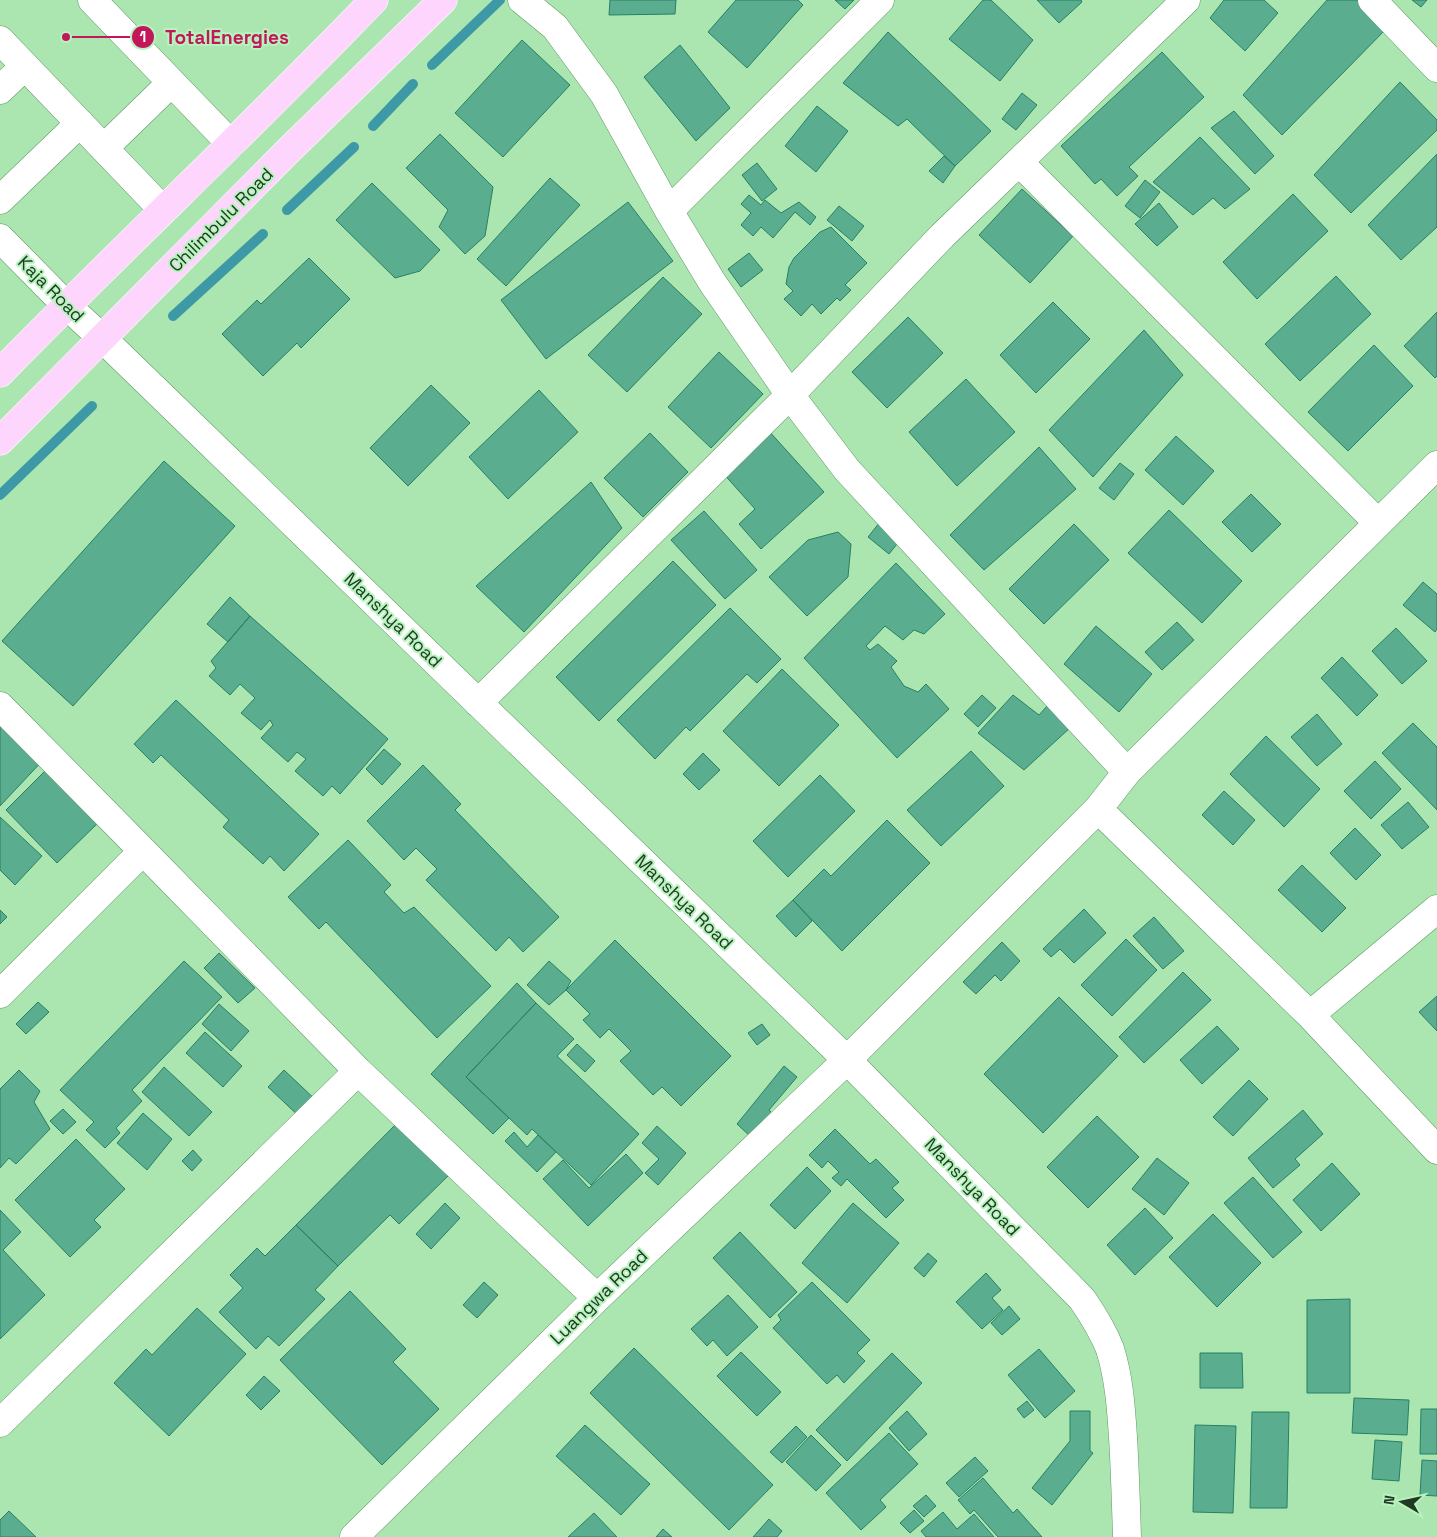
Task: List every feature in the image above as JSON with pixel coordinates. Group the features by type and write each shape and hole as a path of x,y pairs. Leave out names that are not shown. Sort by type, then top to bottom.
{"main road":[{"path":"0,373 66,305 297,81 374,0"},
{"name":"Chilimbulu Road","path":"0,441 287,152 443,0"}],"street":[{"path":"92,0 231,144"},
{"path":"522,0 555,27 604,94 669,211 712,282 790,395 847,470 1127,772"},
{"path":"669,211 880,0"},
{"path":"478,703 790,395 942,236 1186,0"},
{"path":"1372,0 1437,68"},
{"path":"0,40 163,210"},
{"path":"0,90 25,66"},
{"path":"104,148 172,83"},
{"path":"0,200 80,123"},
{"path":"1019,162 1378,523"},
{"name":"Kaja Road","path":"0,238 66,305 103,339"},
{"name":"Manshya Road","path":"103,339 847,1060 1082,1299 1098,1322 1109,1349 1117,1378 1126,1479 1127,1537"},
{"name":"Luangwa Road","path":"354,1537 597,1298 847,1060 1098,809 1127,772 1437,465"},
{"path":"0,706 358,1071 597,1298"},
{"path":"1098,809 1310,1015 1437,1150"},
{"path":"0,994 143,851"},
{"path":"1310,1015 1437,909"},
{"path":"0,1423 358,1071"}],"building":[{"path":"610,0 676,0 675,14 609,15"},
{"path":"736,0 798,0 803,5 747,68 708,32"},
{"path":"835,0 854,0 845,9"},
{"path":"983,0 991,0 1033,40 1000,81 949,39"},
{"path":"1037,0 1081,0 1082,2 1059,23"},
{"path":"1224,0 1264,0 1278,13 1245,51 1210,18"},
{"path":"1327,0 1363,0 1389,26 1282,135 1243,95"},
{"path":"1412,0 1427,0 1421,7"},
{"path":"888,32 991,131 955,166 907,119 898,126 843,83"},
{"path":"522,40 570,85 503,157 455,113"},
{"path":"680,45 730,108 696,141 644,77"},
{"path":"1162,52 1204,97 1129,167 1138,176 1117,196 1101,179 1095,184 1061,146"},
{"path":"1400,82 1437,120 1437,130 1351,213 1314,175"},
{"path":"1022,93 1037,105 1016,130 1002,119"},
{"path":"817,106 848,131 816,172 785,146"},
{"path":"1234,111 1274,156 1255,174 1211,128"},
{"path":"440,134 493,187 485,236 465,254 439,227 448,210 406,168"},
{"path":"1200,137 1250,189 1225,209 1213,198 1193,215 1153,182"},
{"path":"1437,154 1437,227 1401,260 1368,225"},
{"path":"944,156 955,166 943,183 929,171"},
{"path":"757,163 777,189 762,201 742,175"},
{"path":"550,178 580,205 506,286 477,259"},
{"path":"1145,180 1160,192 1140,218 1125,206"},
{"path":"372,183 440,250 420,271 395,278 336,220"},
{"path":"1022,189 1073,236 1030,283 979,235"},
{"path":"1293,194 1328,231 1257,299 1223,262"},
{"path":"749,195 761,205 765,200 781,213 799,202 816,217 810,225 795,212 773,238 761,227 753,236 741,225 751,213 741,204"},
{"path":"628,202 673,261 546,359 501,300"},
{"path":"1159,203 1178,227 1157,246 1135,224"},
{"path":"839,206 864,226 852,241 827,220"},
{"path":"831,227 867,263 845,285 851,290 840,301 837,298 821,314 812,304 801,316 784,299 793,291 786,284 789,267 794,258 820,232"},
{"path":"749,253 763,270 741,287 728,269"},
{"path":"309,258 350,299 301,348 297,343 263,376 222,334 257,300 261,304"},
{"path":"1336,276 1371,314 1300,381 1265,344"},
{"path":"663,277 702,314 627,392 588,355"},
{"path":"1053,302 1090,339 1036,393 1000,355"},
{"path":"1437,312 1437,376 1435,378 1404,346"},
{"path":"908,317 943,353 887,408 852,372"},
{"path":"1144,330 1183,375 1093,477 1049,430"},
{"path":"1374,345 1413,386 1348,451 1308,412"},
{"path":"719,352 763,394 711,448 668,407"},
{"path":"966,379 1015,432 957,486 909,432"},
{"path":"431,385 470,423 408,486 370,448"},
{"path":"539,390 578,432 508,499 469,457"},
{"path":"768,430 824,492 761,549 739,524 755,509 722,472"},
{"path":"650,433 688,472 643,517 604,478"},
{"path":"1176,436 1214,471 1183,505 1145,470"},
{"path":"1039,447 1076,489 984,570 950,535"},
{"path":"164,461 235,526 73,706 2,641"},
{"path":"1120,463 1134,474 1114,500 1099,488"},
{"path":"591,482 622,528 524,632 476,586"},
{"path":"1251,494 1281,524 1252,552 1222,522"},
{"path":"1169,510 1242,581 1202,623 1128,553"},
{"path":"704,511 757,570 725,599 671,540"},
{"path":"880,522 901,539 889,554 868,537"},
{"path":"1074,524 1109,560 1044,624 1009,589"},
{"path":"838,532 851,544 848,577 807,616 769,577 808,540"},
{"path":"673,561 716,605 599,721 556,677"},
{"path":"896,563 945,614 924,634 914,630 903,640 885,626 866,646 870,650 878,644 897,661 891,667 904,686 918,692 926,684 949,709 897,758 804,658"},
{"path":"1423,582 1437,594 1437,629 1435,632 1403,605"},
{"path":"230,597 250,616 228,642 207,624"},
{"path":"730,608 781,659 757,683 747,674 690,731 686,727 655,759 617,720"},
{"path":"250,616 388,739 340,794 332,786 323,796 295,771 306,759 297,752 288,762 261,738 273,725 270,720 261,730 241,713 255,698 240,684 230,695 209,676 216,668 211,661"},
{"path":"1177,622 1194,640 1162,670 1145,652"},
{"path":"1096,626 1152,674 1119,712 1064,664"},
{"path":"1396,628 1427,661 1402,684 1372,651"},
{"path":"1342,657 1378,695 1357,716 1321,678"},
{"path":"782,669 839,725 779,786 723,731"},
{"path":"982,695 996,708 978,727 964,714"},
{"path":"1013,695 1039,715 1048,705 1071,727 1024,770 978,733"},
{"path":"176,700 319,834 284,871 270,856 263,864 223,827 229,820 161,755 153,763 134,744"},
{"path":"1317,714 1342,744 1317,766 1291,737"},
{"path":"0,715 46,757 0,806"},
{"path":"1413,723 1437,747 1437,810 1382,753"},
{"path":"1266,736 1320,789 1284,827 1230,774"},
{"path":"384,749 401,764 382,785 366,769"},
{"path":"971,751 1004,786 941,846 907,810"},
{"path":"703,753 720,770 699,790 683,774"},
{"path":"1375,761 1401,789 1371,819 1344,791"},
{"path":"51,765 103,818 57,863 6,810"},
{"path":"423,765 461,804 455,810 559,917 523,952 509,937 496,951 426,880 437,869 416,848 404,860 367,821"},
{"path":"820,775 855,811 788,877 753,841"},
{"path":"1224,791 1255,820 1233,845 1202,815"},
{"path":"1408,802 1429,827 1402,849 1381,825"},
{"path":"0,817 42,856 15,885 0,870"},
{"path":"887,820 930,863 842,951 793,900 824,869 831,876"},
{"path":"1355,828 1381,855 1356,880 1330,853"},
{"path":"348,840 391,885 384,892 404,913 414,907 491,986 437,1038 326,922 319,929 288,897"},
{"path":"1302,865 1346,908 1322,932 1278,890"},
{"path":"793,900 812,921 796,937 776,916"},
{"path":"1084,909 1106,933 1074,963 1060,949 1051,957 1043,949"},
{"path":"0,910 7,917 0,924"},
{"path":"1154,917 1184,951 1163,969 1133,936"},
{"path":"1126,939 1157,970 1112,1016 1081,985"},
{"path":"615,940 731,1056 681,1106 662,1087 653,1095 620,1061 631,1051 609,1029 600,1038 583,1020 590,1014 566,990"},
{"path":"1002,942 1020,961 1001,981 995,975 976,994 963,982"},
{"path":"219,953 255,988 238,1003 204,968"},
{"path":"184,961 222,997 132,1090 142,1101 116,1128 120,1133 105,1148 86,1130 94,1122 60,1090"},
{"path":"549,961 571,981 566,990 549,1005 527,985"},
{"path":"1183,972 1211,1000 1144,1063 1119,1037"},
{"path":"517,983 536,1003 466,1077 509,1118 493,1134 431,1074"},
{"path":"1437,996 1437,1031 1419,1012"},
{"path":"1059,997 1118,1056 1043,1133 984,1074"},
{"path":"38,1002 49,1012 26,1034 16,1024"},
{"path":"536,1003 574,1039 557,1056 639,1134 591,1185 532,1129 527,1135 466,1077"},
{"path":"219,1004 249,1031 231,1051 202,1024"},
{"path":"762,1024 770,1035 757,1045 748,1033"},
{"path":"1217,1026 1239,1049 1202,1084 1180,1060"},
{"path":"205,1032 242,1066 223,1087 186,1053"},
{"path":"577,1044 595,1061 585,1072 567,1055"},
{"path":"784,1066 797,1077 769,1110 772,1113 752,1138 737,1124"},
{"path":"164,1067 212,1112 189,1136 142,1092"},
{"path":"19,1070 40,1091 34,1102 50,1129 16,1164 9,1158 0,1168 0,1089"},
{"path":"284,1070 320,1104 304,1121 268,1087"},
{"path":"1249,1080 1268,1099 1233,1136 1213,1117"},
{"path":"63,1109 76,1122 63,1134 50,1121"},
{"path":"1303,1110 1323,1134 1295,1159 1300,1165 1273,1188 1248,1158"},
{"path":"143,1113 172,1139 147,1170 117,1143"},
{"path":"1097,1116 1139,1157 1088,1208 1047,1167"},
{"path":"401,1119 453,1171 399,1224 390,1215 338,1266 296,1225"},
{"path":"657,1126 686,1153 658,1185 645,1173 659,1159 642,1143"},
{"path":"835,1129 870,1164 876,1159 899,1182 892,1188 904,1200 886,1218 847,1179 841,1186 832,1178 839,1172 828,1161 822,1168 809,1155"},
{"path":"514,1132 527,1147 538,1135 556,1152 537,1172 505,1141"},
{"path":"76,1139 125,1189 94,1220 101,1227 70,1257 15,1200"},
{"path":"193,1150 202,1160 192,1171 182,1161"},
{"path":"626,1154 643,1173 588,1226 543,1179 563,1160 589,1188"},
{"path":"1157,1158 1189,1183 1164,1215 1132,1189"},
{"path":"1332,1163 1360,1194 1321,1231 1293,1200"},
{"path":"807,1167 831,1191 795,1229 770,1205"},
{"path":"1253,1177 1302,1232 1273,1258 1224,1203"},
{"path":"445,1203 460,1218 431,1249 416,1234"},
{"path":"853,1203 899,1243 847,1303 802,1263"},
{"path":"1145,1208 1173,1238 1135,1275 1107,1245"},
{"path":"0,1210 21,1232 3,1250 45,1295 0,1339"},
{"path":"1213,1214 1261,1263 1217,1307 1169,1257"},
{"path":"296,1225 338,1266 315,1290 325,1299 279,1346 268,1336 256,1349 219,1312 243,1288 230,1275 257,1248 265,1256"},
{"path":"740,1232 797,1292 770,1318 713,1258"},
{"path":"928,1253 937,1261 924,1277 914,1268"},
{"path":"986,1273 1001,1290 992,1298 1003,1310 982,1329 956,1302"},
{"path":"484,1282 498,1295 477,1318 463,1305"},
{"path":"812,1282 870,1340 857,1353 865,1361 844,1383 837,1375 827,1384 773,1328 781,1320 778,1315"},
{"path":"350,1291 406,1349 393,1362 439,1409 382,1465 280,1360"},
{"path":"728,1295 758,1327 727,1356 713,1340 707,1346 691,1329"},
{"path":"1350,1299 1350,1393 1307,1393 1307,1300"},
{"path":"1009,1306 1020,1319 1002,1335 991,1323"},
{"path":"197,1308 246,1354 169,1436 114,1383 146,1349 152,1355"},
{"path":"634,1348 773,1485 729,1530 590,1393"},
{"path":"1039,1349 1075,1391 1045,1418 1008,1375"},
{"path":"741,1352 781,1392 757,1416 717,1376"},
{"path":"892,1353 922,1383 847,1461 816,1430"},
{"path":"1200,1353 1242,1353 1243,1388 1200,1388"},
{"path":"264,1376 280,1391 261,1410 246,1395"},
{"path":"1354,1398 1409,1400 1407,1435 1352,1433"},
{"path":"1027,1401 1034,1410 1024,1418 1017,1409"},
{"path":"1421,1409 1437,1409 1437,1454 1420,1454"},
{"path":"907,1411 927,1434 909,1451 889,1428"},
{"path":"1070,1411 1090,1411 1090,1451 1093,1453 1052,1505 1032,1488 1070,1441"},
{"path":"1252,1412 1289,1412 1287,1508 1250,1508"},
{"path":"585,1425 650,1484 621,1515 556,1456"},
{"path":"1195,1425 1236,1426 1233,1513 1193,1512"},
{"path":"796,1426 807,1437 782,1463 770,1452"},
{"path":"889,1433 918,1464 880,1500 886,1507 861,1530 826,1493"},
{"path":"811,1435 841,1465 816,1491 786,1462"},
{"path":"1375,1440 1402,1442 1399,1481 1372,1479"},
{"path":"975,1457 988,1471 959,1497 946,1483"},
{"path":"1422,1460 1437,1461 1437,1496 1420,1495"},
{"path":"983,1478 1013,1513 1017,1509 1042,1537 998,1537 974,1510 970,1514 958,1500"},
{"path":"926,1495 936,1506 924,1517 913,1506"},
{"path":"914,1510 924,1521 910,1533 900,1523"},
{"path":"9,1511 36,1537 0,1537 0,1520"},
{"path":"943,1512 957,1529 974,1514 994,1537 926,1537 921,1531"},
{"path":"594,1513 617,1537 568,1537"},
{"path":"769,1519 782,1531 777,1537 753,1537"},
{"path":"663,1529 672,1537 656,1537"}],"waterway":[{"path":"432,65 500,0"},
{"path":"373,126 413,84"},
{"path":"287,210 354,147"},
{"path":"173,316 263,234"},
{"path":"0,495 92,406"}],"place":[{"name":"TotalEnergies","path":"66,37"}]}
